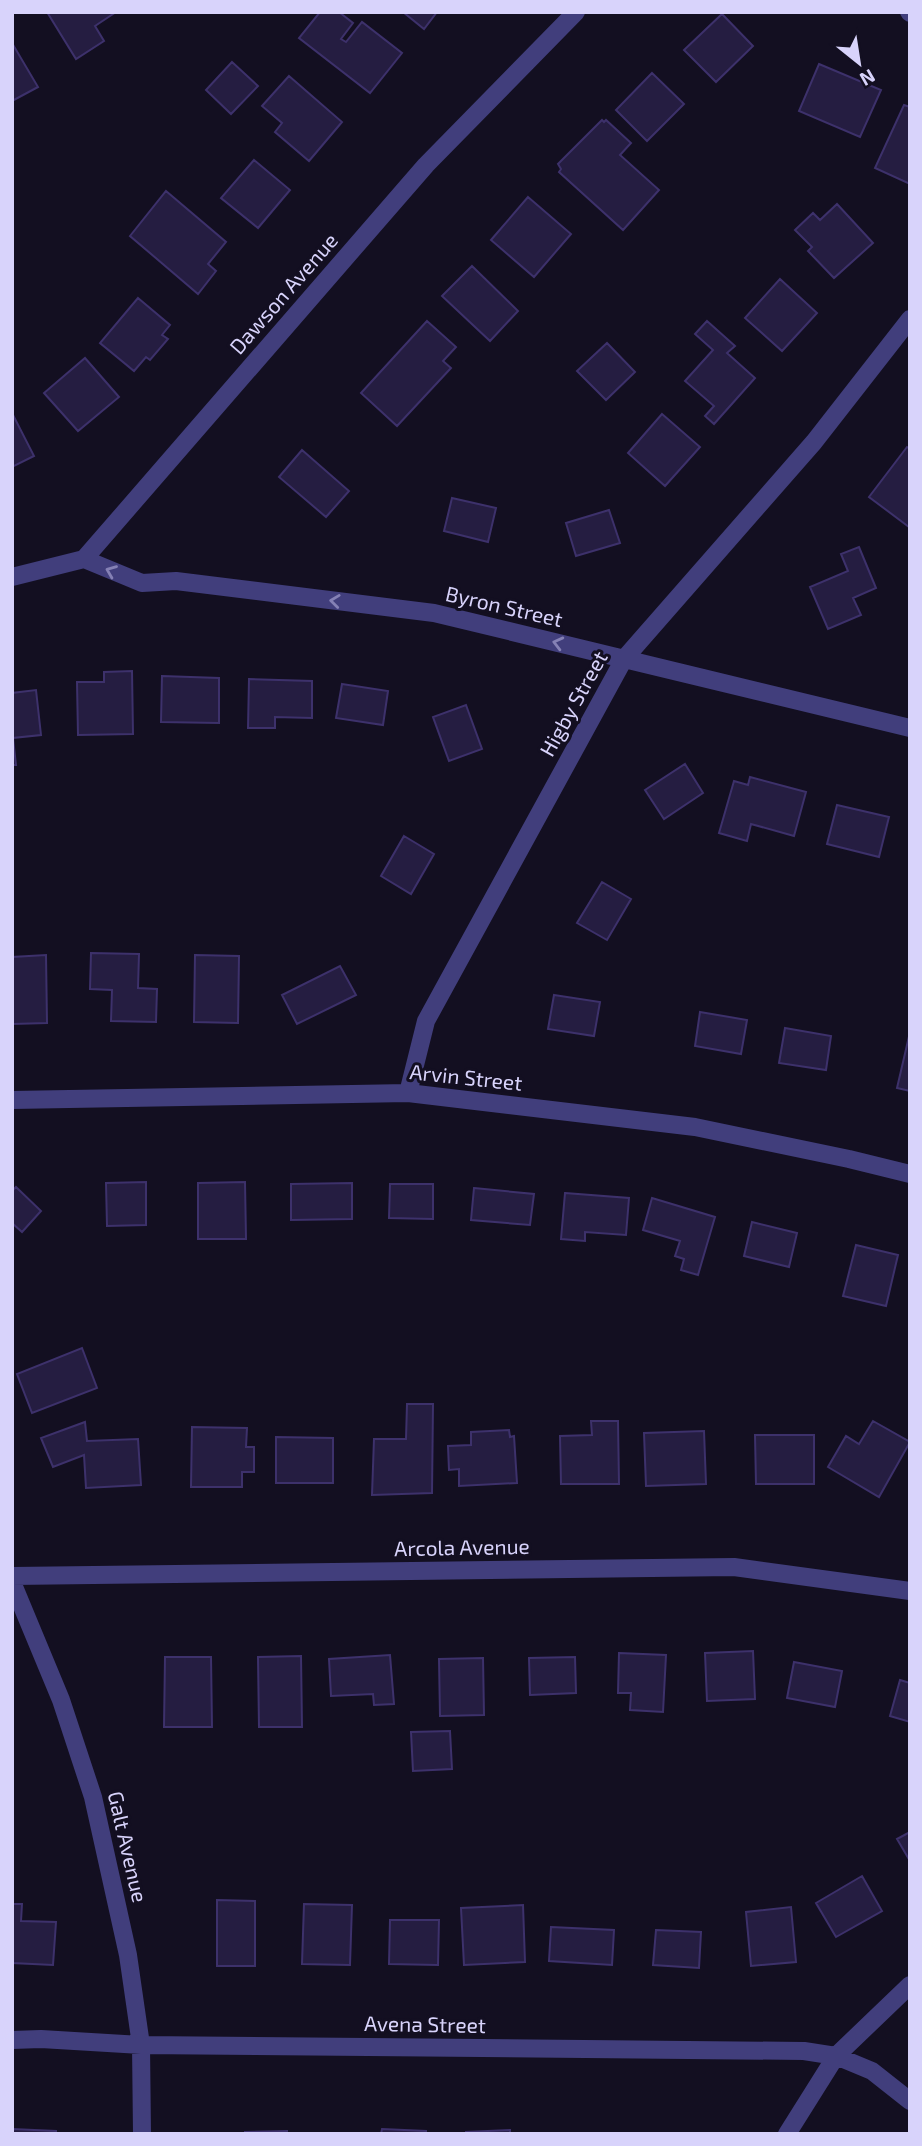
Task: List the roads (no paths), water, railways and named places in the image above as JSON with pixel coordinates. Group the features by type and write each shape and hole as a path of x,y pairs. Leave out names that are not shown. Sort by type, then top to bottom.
{"street":[{"name":"Dawson Avenue","path":"84,559 426,165 576,12"},
{"name":"Higby Street","path":"408,1093 426,1021 624,659 814,442 910,319"},
{"path":"12,577 84,559"},
{"name":"Byron Street","path":"84,559 142,583 176,580 434,613 910,728"},
{"name":"Arvin Street","path":"12,1100 408,1093 695,1127 910,1174"},
{"name":"Arcola Avenue","path":"12,1576 734,1567 910,1591"},
{"name":"Galt Avenue","path":"12,1582 61,1700 93,1797 128,1955 141,2045 142,2134"},
{"path":"787,2134 836,2056 910,1985"},
{"name":"Avena Street","path":"12,2040 41,2039 141,2045 804,2051 836,2056 872,2071 910,2101"}]}
